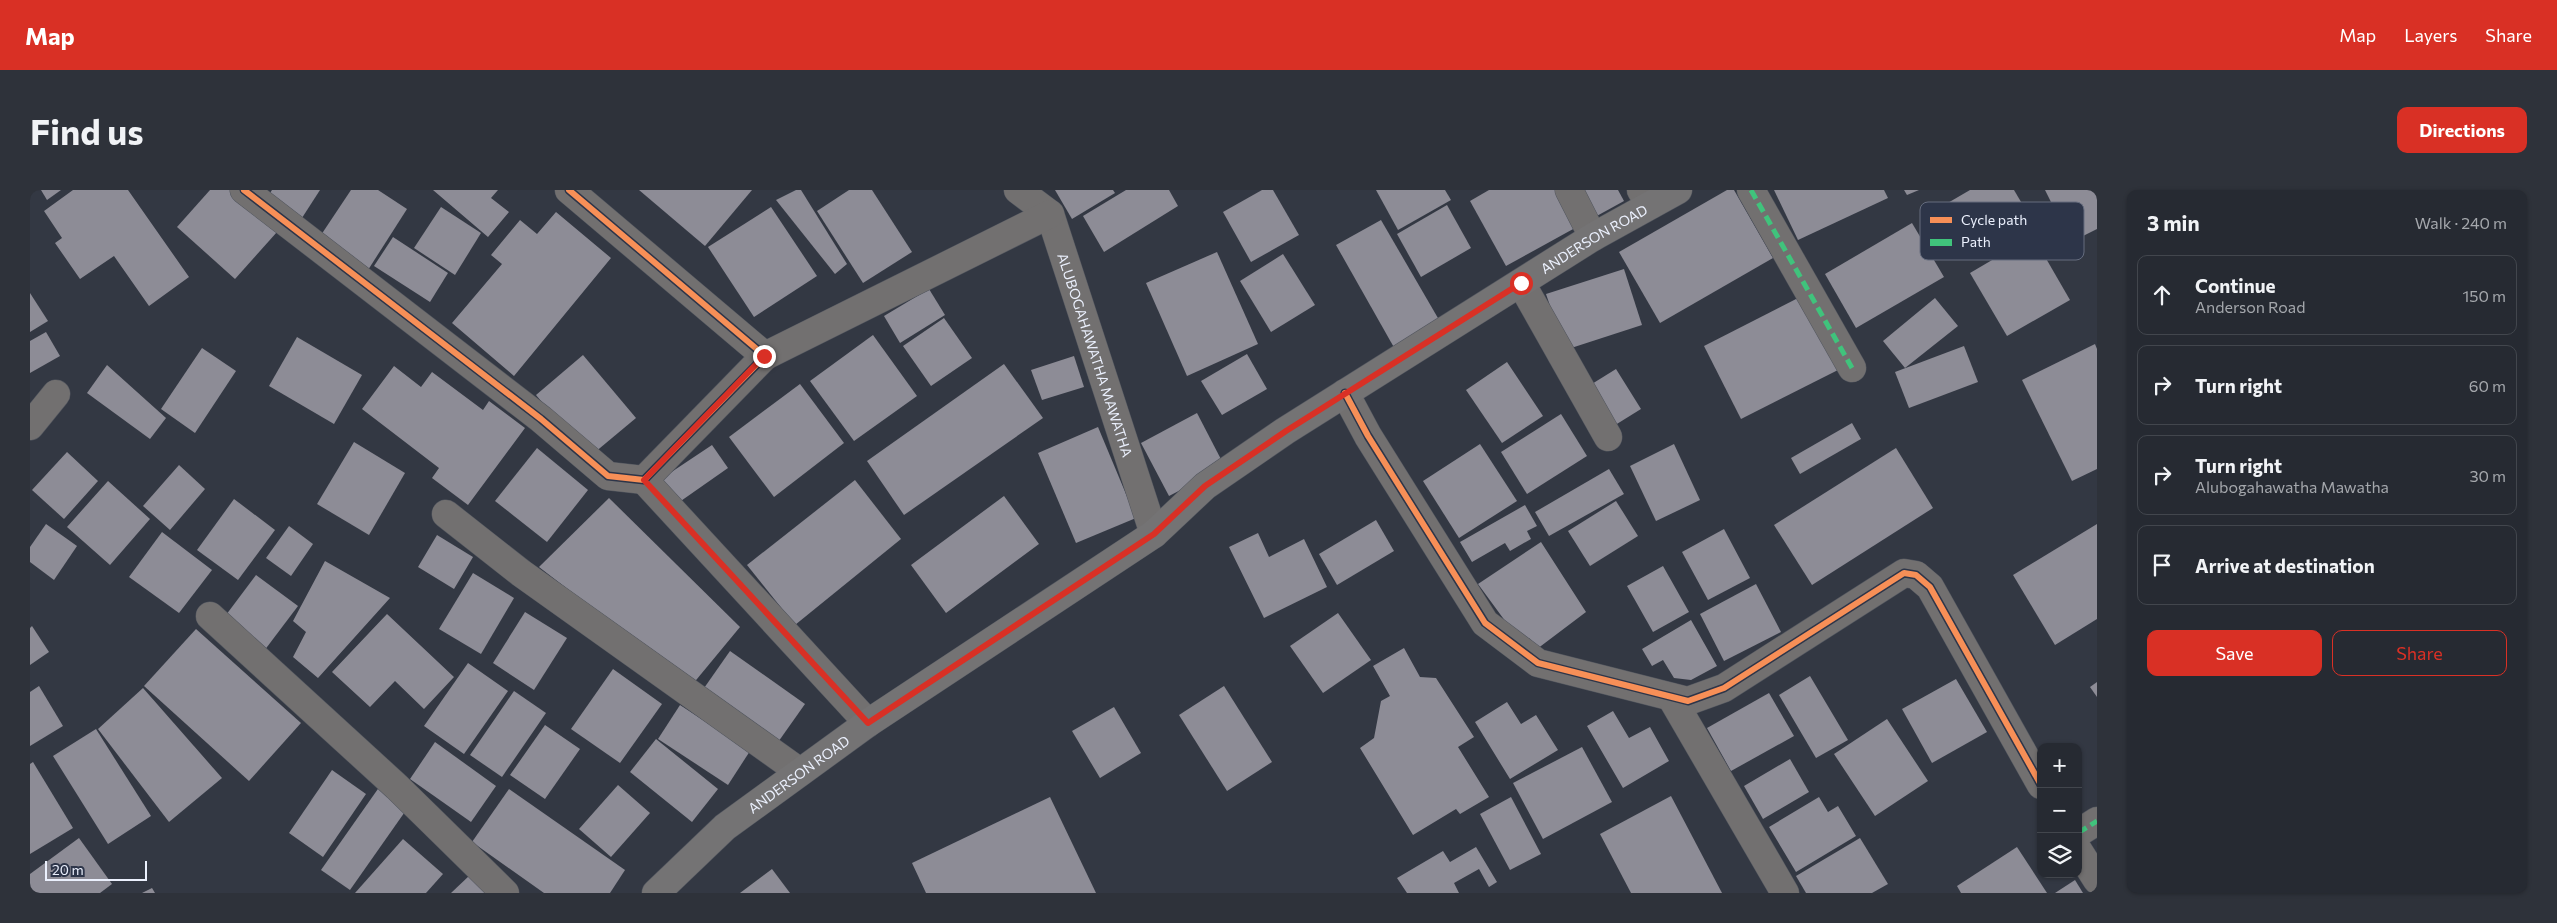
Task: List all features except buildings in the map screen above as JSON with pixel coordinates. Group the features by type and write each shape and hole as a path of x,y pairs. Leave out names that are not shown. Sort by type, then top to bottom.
{"main road":[{"name":"ANDERSON ROAD","path":"656,893 725,827 868,723 1154,534 1205,486 1345,393 1593,237 1646,198 1678,190"}],"street":[{"path":"244,190 541,419 608,476 644,480 868,723"},
{"path":"569,190 764,356"},
{"path":"644,480 764,356 1050,214 1018,190"},
{"path":"1569,190 1593,237"},
{"path":"1751,190 1852,368"},
{"name":"ALUBOGAHAWATHA MAWATHA","path":"1050,214 1154,534"},
{"path":"1521,283 1608,437"},
{"path":"1345,393 1368,436 1485,623 1538,663 1688,701 1724,688 1904,573 1916,575 1930,587 2037,778"},
{"path":"30,426 56,394"},
{"path":"446,514 521,574 800,772"},
{"path":"210,616 397,787 506,893"},
{"path":"1671,697 1785,893"},
{"path":"2082,830 2097,821"},
{"path":"2082,856 2097,880"}],"marked path":[{"path":"1751,190 1852,368"},
{"path":"2082,830 2097,821"}],"cycle path":[{"path":"244,190 541,419 608,476 644,480 765,356 569,190"},
{"path":"1345,393 1368,436 1485,623 1538,663 1688,701 1724,688 1904,573 1916,575 1930,587 2037,778"}],"route":[{"path":"764,356 644,480 868,723 1154,534 1205,486 1286,431 1521,283"}]}
